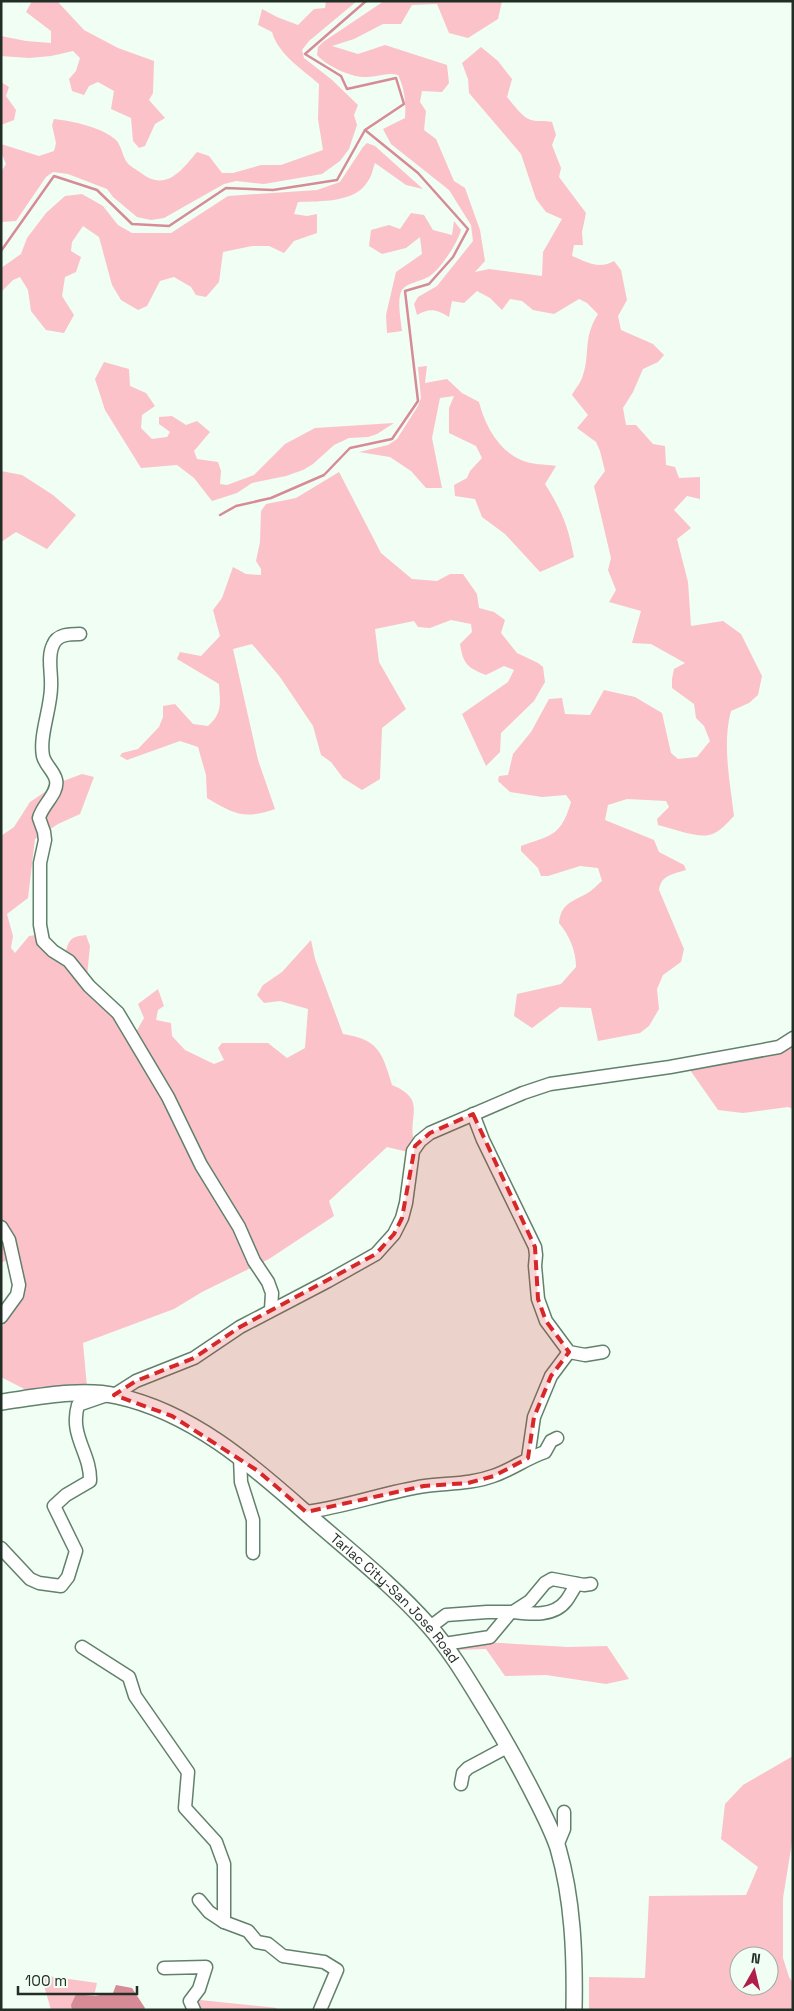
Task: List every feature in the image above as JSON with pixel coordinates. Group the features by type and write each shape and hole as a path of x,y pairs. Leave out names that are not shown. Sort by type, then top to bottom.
{"main road":[{"name":"Tarlac City-San Jose Road","path":"1,1402 77,1394 112,1395 138,1401 172,1416 215,1440 240,1457 371,1568 430,1627 444,1644 508,1746 534,1794 557,1846 565,1877 572,1930 574,2010"}],"street":[{"path":"80,634 67,634 58,638 53,644 50,654 52,687 43,739 43,756 56,780 54,789 39,818 45,840 40,863 42,936 48,947 69,961 89,986 118,1013 168,1097 197,1158 239,1227 254,1261 268,1282 272,1293 271,1310"},
{"path":"1,1548 30,1579 39,1583 61,1586 68,1576 76,1551 54,1506 66,1495 90,1482 90,1468 79,1442 75,1416 78,1405 112,1395 136,1381 194,1358 233,1331 356,1266 382,1248 394,1234 402,1218 406,1203 411,1157 415,1146 430,1133 530,1090 550,1084 662,1068 779,1047 792,1039"},
{"path":"473,1114 483,1140 535,1247 538,1299 546,1321 569,1352 585,1355 603,1352"},
{"path":"1,1227 10,1240 19,1286 17,1295 1,1317"},
{"path":"528,1458 534,1417 551,1376 569,1352"},
{"path":"306,1512 331,1509 424,1486 468,1483 494,1476 528,1458 545,1452 551,1441 557,1438"},
{"path":"240,1457 241,1482 254,1524 253,1554"},
{"path":"444,1644 490,1638 511,1613 530,1601 545,1583 552,1579 560,1579 577,1584 591,1584"},
{"path":"430,1627 446,1615 487,1612 535,1615 556,1609 565,1602 577,1584"},
{"path":"82,1647 129,1677 135,1696 188,1772 185,1808 216,1842 224,1864 224,1922"},
{"path":"460,1784 463,1773 468,1768 508,1746"},
{"path":"557,1846 564,1829 564,1812"},
{"path":"199,1900 209,1912 224,1922 248,1931 257,1942 268,1944 283,1956 324,1962 337,1970 320,2010"},
{"path":"164,1968 206,1967 203,1980 190,2001 194,2010"}],"highlighted area":[{"path":"473,1114 535,1247 538,1299 546,1321 569,1352 551,1376 534,1417 528,1458 494,1476 468,1483 424,1486 306,1512 258,1471 172,1416 114,1395 136,1381 194,1358 240,1327 376,1254 394,1234 402,1218 415,1146 430,1133"}],"shaded area":[{"path":"32,1 57,1 84,30 118,48 154,61 153,93 149,100 165,118 155,124 145,146 139,148 133,141 131,118 111,109 114,91 98,82 89,86 84,95 72,91 69,79 76,71 80,58 73,51 29,58 1,56 1,36 51,43 51,31 26,12"},
{"path":"326,1 357,1 309,41 302,50 304,58 331,79 358,105 354,115 357,125 349,149 340,161 322,174 264,184 236,181 224,184 164,218 151,220 137,217 113,197 107,189 68,174 53,172 46,177 16,221 1,222 1,172 6,164 1,152 1,144 39,156 54,151 56,143 52,125 54,119 86,125 110,135 118,142 129,164 150,178 158,180 165,180 179,172 197,152 209,156 222,173 233,173 261,165 281,165 323,150 318,119 319,84 285,54 279,47 272,32 258,25 262,9 298,25 314,9 325,8"},
{"path":"384,1 502,1 498,19 468,38 449,33 437,4 412,5 401,24 383,24 354,39 332,46 358,54 385,45 447,65 449,83 442,92 422,91 420,102 426,111 424,130 436,139 454,181 465,188 480,230 485,261 475,272 489,269 542,276 543,252 562,219 546,212 536,199 521,154 469,93 468,79 462,63 481,47 498,61 512,79 507,97 518,110 531,120 552,122 556,135 552,145 561,168 559,177 586,213 582,232 583,245 574,245 572,256 598,265 609,264 614,261 621,270 627,300 618,316 621,330 653,344 664,355 658,362 643,369 633,392 623,408 626,425 636,425 653,444 665,446 666,465 675,467 679,478 700,477 700,499 687,496 674,510 691,528 677,539 688,582 691,626 723,621 741,634 762,676 758,695 749,703 731,711 728,724 727,750 734,816 723,827 713,834 704,836 658,825 657,819 669,807 666,801 627,799 608,805 605,820 654,840 659,852 684,865 686,870 668,876 660,885 659,890 684,949 681,962 663,975 657,989 659,1009 649,1026 640,1033 598,1041 591,1008 560,1007 532,1028 514,1016 517,994 561,984 576,967 571,943 559,923 560,917 568,904 588,893 602,881 598,868 580,866 548,876 541,876 538,868 521,851 521,846 554,833 563,822 571,802 566,795 542,797 510,792 498,781 499,776 508,775 513,754 531,732 549,699 562,698 565,714 590,715 604,690 635,697 662,713 671,753 678,759 697,757 710,741 704,726 696,718 694,704 672,688 674,669 685,663 651,644 632,643 641,611 609,602 616,590 608,570 611,558 594,486 605,471 596,442 577,428 588,415 572,395 585,370 588,339 598,314 587,303 579,299 554,314 533,310 522,301 510,299 502,310 490,298 477,291 464,303 452,301 449,317 433,310 417,315 414,304 418,297 437,286 473,241 471,225 449,190 391,144 383,129 405,118 404,96 398,75 354,76 333,67 317,55 318,47 323,42"},
{"path":"1,82 9,87 6,96 16,110 14,120 1,125"},
{"path":"367,143 375,146 423,189 406,185 375,163 369,179 355,193 327,201 298,202 294,214 307,216 317,214 317,233 294,241 284,253 269,246 252,246 223,252 219,282 206,297 196,295 191,287 174,277 160,281 147,306 138,310 121,300 112,285 99,237 83,226 72,242 71,251 81,257 76,272 65,277 62,296 74,315 64,333 46,330 31,311 28,290 20,277 13,280 1,292 1,268 21,254 27,238 46,213 65,196 82,194 103,206 118,225 132,233 171,233 228,196 317,190 340,182"},
{"path":"411,213 424,215 433,230 452,235 454,221 461,230 453,248 435,272 403,289 399,301 402,331 387,333 386,315 396,272 422,254 420,237 406,248 382,254 369,246 371,230 389,225 400,229"},
{"path":"104,362 129,369 130,386 146,393 155,406 142,415 141,428 152,439 167,437 170,432 159,424 159,417 172,416 186,425 197,421 210,432 194,451 197,459 218,462 221,471 220,484 227,485 254,475 285,444 315,428 394,423 377,434 368,437 349,438 334,445 313,464 303,470 286,476 252,483 237,493 212,501 194,478 177,465 141,468 105,410 95,379"},
{"path":"427,366 425,383 447,379 462,393 479,402 494,436 513,456 525,462 556,466 545,484 564,519 574,557 540,572 505,534 482,517 475,499 455,496 454,485 467,478 470,471 482,458 476,446 449,433 449,408 454,396 440,398 432,438 442,488 426,488 411,471 390,457 359,452 388,445 397,439 421,398 418,367"},
{"path":"1,471 22,475 53,495 76,515 47,549 16,532 1,542"},
{"path":"339,472 381,553 412,579 437,581 450,574 463,574 477,594 479,608 494,612 505,620 501,633 517,653 543,667 545,682 534,701 501,733 500,752 486,766 462,714 508,682 514,670 504,666 486,675 467,664 460,644 472,632 471,624 451,620 430,628 418,627 414,621 375,629 379,662 406,709 382,728 380,779 362,790 343,778 331,762 321,755 313,726 280,677 252,644 233,649 258,760 275,809 255,814 239,814 207,798 206,775 198,747 180,741 127,760 120,756 122,753 138,749 159,727 163,717 163,706 175,704 193,724 208,726 213,721 220,707 219,684 177,659 180,652 201,656 220,636 213,610 222,598 233,567 246,574 261,575 261,569 256,561 260,542 261,511 266,504 296,498"},
{"path":"82,774 94,777 80,814 58,824 35,839 28,898 7,914 13,936 11,948 15,953 29,936 43,934 65,955 73,938 86,935 90,946 87,976 118,1005 136,1032 144,1018 138,1004 158,989 164,1006 158,1010 156,1020 171,1023 172,1036 185,1050 214,1064 224,1060 218,1048 222,1043 268,1043 287,1058 305,1048 308,1009 280,1001 264,1003 257,995 263,985 282,972 311,940 315,959 343,1034 372,1044 382,1056 392,1085 410,1096 414,1109 414,1142 408,1152 387,1147 329,1201 334,1216 269,1259 202,1292 174,1309 83,1343 87,1387 30,1392 1,1377 1,1328 23,1297 24,1283 18,1265 5,1261 1,1263 1,836 14,827 30,802 58,783"},
{"path":"793,1046 793,1109 788,1107 743,1113 718,1110 690,1070 742,1060"},
{"path":"449,1640 568,1647 607,1646 629,1679 606,1684 546,1675 505,1676 486,1649 456,1650"},
{"path":"793,1756 793,1836 783,1898 783,1958 793,1983 793,2010 589,2010 589,1977 645,1978 649,1896 746,1895 758,1867 721,1839 725,1804 743,1785"},
{"path":"41,1975 97,1983 94,1996 76,1994 72,2010 51,2010"},
{"path":"116,1985 132,1988 145,2008 144,2010 72,2010 71,2005 76,1994 94,1996 113,1993"},
{"path":"200,2000 277,2008 275,2010 195,2010"}],"waterway":[{"path":"1,251 54,176 97,190 132,224 169,226 226,188 273,190 337,180 365,130 404,104 396,78 347,89 341,76 305,54 366,1"},
{"path":"220,515 236,506 271,498 324,475 350,448 392,439 418,401 405,291 429,284 453,257 468,229 418,173 365,130"}]}
